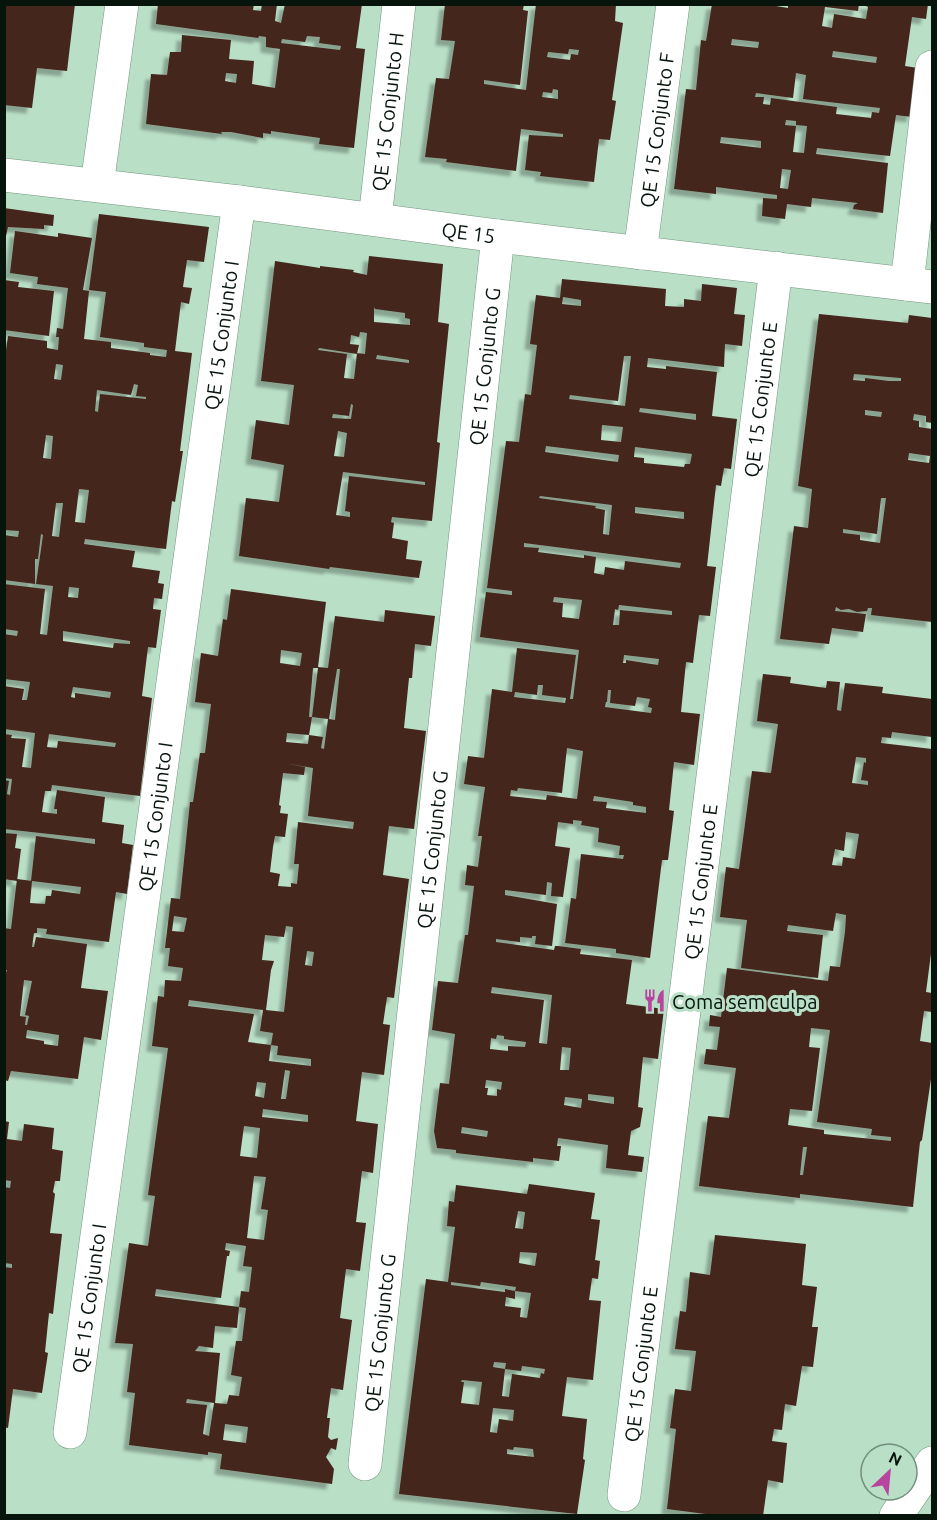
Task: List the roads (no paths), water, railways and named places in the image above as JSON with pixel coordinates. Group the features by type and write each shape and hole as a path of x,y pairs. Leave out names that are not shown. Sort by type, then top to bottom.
{"street":[{"path":"97,185 122,4"},
{"name":"QE 15 Conjunto H","path":"375,219 399,4"},
{"name":"QE 15 Conjunto F","path":"640,253 673,4"},
{"path":"920,285 933,67"},
{"name":"QE 15","path":"4,175 375,219 498,237 920,285"},
{"name":"QE 15 Conjunto I","path":"70,1432 239,202"},
{"name":"QE 15 Conjunto G","path":"365,1464 498,237"},
{"name":"QE 15 Conjunto E","path":"624,1495 776,268"},
{"path":"896,1515 933,1462"}],"place":[{"name":"Coma sem culpa","path":"654,1001"}]}
